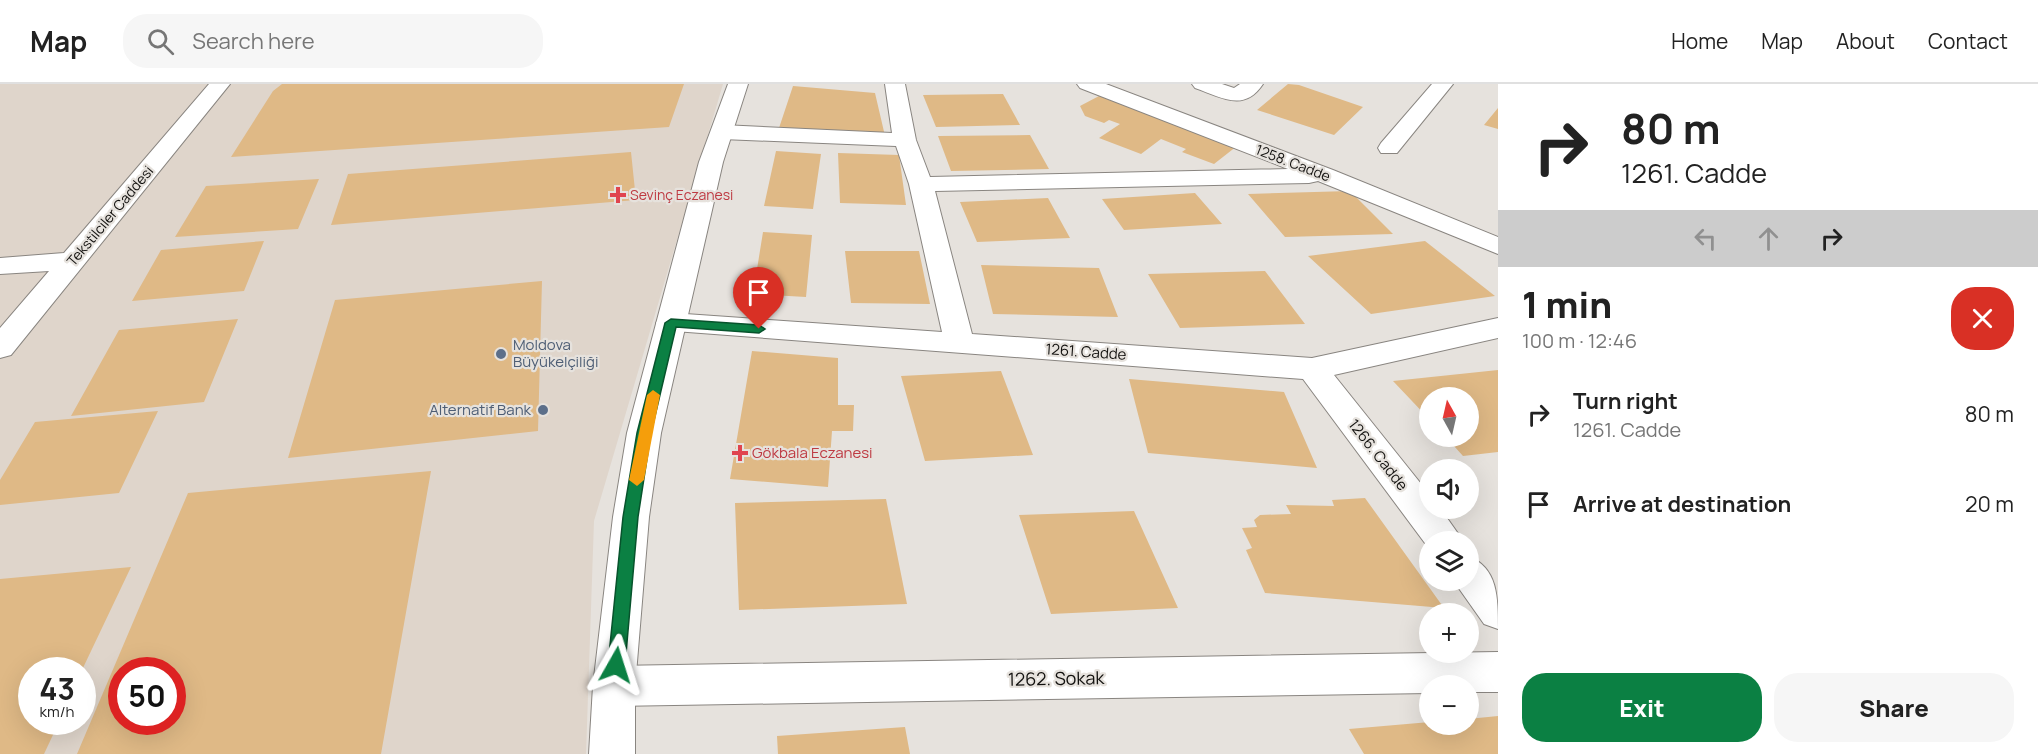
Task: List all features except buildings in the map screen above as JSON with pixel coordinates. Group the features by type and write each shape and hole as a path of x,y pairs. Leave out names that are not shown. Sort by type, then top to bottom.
{"street":[{"name":"Tekstilciler Caddesi","path":"0,348 220,84"},
{"path":"612,754 614,686 631,517 644,433 711,162 738,84"},
{"path":"895,84 905,140 921,184 958,343"},
{"name":"1258. Cadde","path":"1087,84 1325,175 1498,246"},
{"path":"1202,84 1237,96 1252,84"},
{"path":"1389,148 1443,84"},
{"path":"722,132 905,140"},
{"path":"921,184 1325,175"},
{"path":"0,266 72,261"},
{"name":"1261. Cadde","path":"671,323 1312,369 1498,328"},
{"name":"1266. Cadde","path":"1312,369 1437,531"},
{"path":"1479,586 1498,611"},
{"name":"1262. Sokak","path":"614,686 1498,672"}],"shaded area":[{"path":"0,84 723,84 594,521 586,754 0,754"}],"slow traffic":[{"path":"637,480 644,433 653,395"}],"place":[{"name":"Sevinç Eczanesi","path":"618,195"},
{"name":"Moldova Büyükelçiliği","path":"501,354"},
{"name":"Alternatif Bank","path":"543,410"},
{"name":"Gökbala Eczanesi","path":"740,453"}],"route":[{"path":"616,665 631,517 644,433 671,323 759,329"}]}
